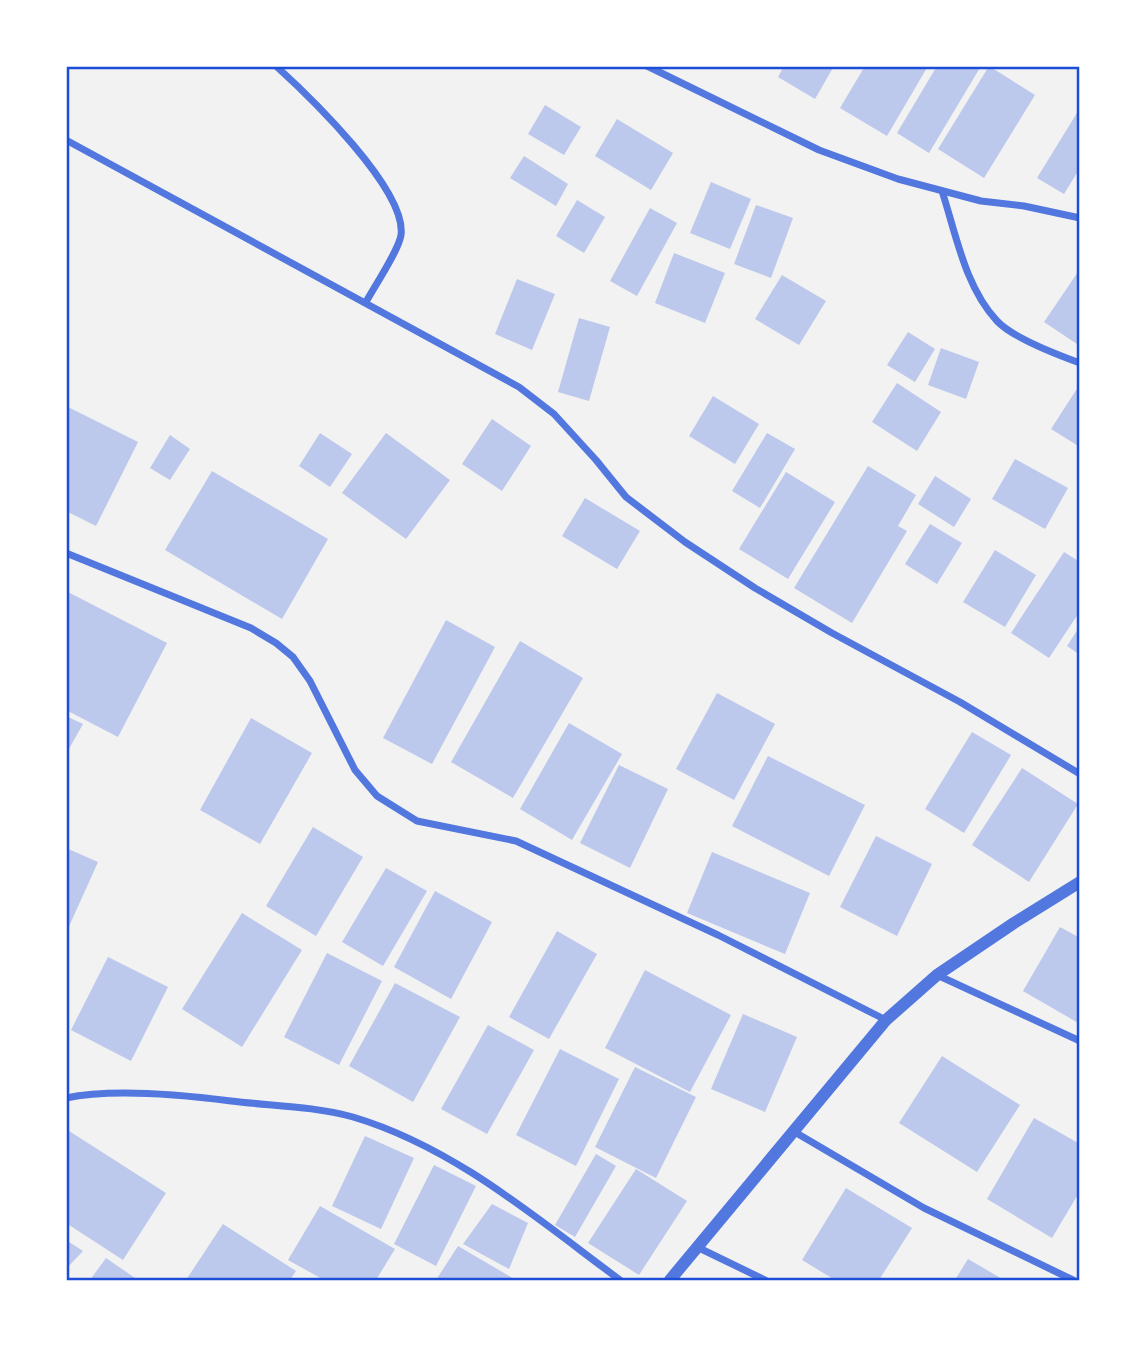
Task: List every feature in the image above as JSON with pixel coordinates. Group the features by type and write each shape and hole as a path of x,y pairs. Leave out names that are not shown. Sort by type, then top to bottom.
{"street":[{"path":"276,66 363,156 397,210 401,236 366,302"},
{"path":"647,66 819,150 898,179 981,201 1024,206 1080,218"},
{"path":"66,140 519,387 554,414 626,497 685,542 755,588 937,689 1080,774"},
{"path":"942,191 975,291 999,323 1046,350 1080,363"},
{"path":"66,553 251,628 276,643 293,657 310,681 355,771 377,796 417,821 516,841 718,935 886,1020"},
{"path":"670,1280 886,1020 937,975 1080,882"},
{"path":"937,975 1080,1041"},
{"path":"66,1098 91,1093 209,1098 260,1105 299,1106 351,1117 404,1135 459,1164 620,1280"},
{"path":"793,1131 924,1208 1073,1280"},
{"path":"696,1247 765,1280"}],"building":[{"path":"784,66 834,66 815,99 778,77"},
{"path":"865,66 928,66 887,136 840,108"},
{"path":"937,66 981,66 929,153 897,133"},
{"path":"989,66 1035,95 984,178 938,149"},
{"path":"545,105 581,127 564,155 528,134"},
{"path":"1080,108 1080,168 1064,194 1037,178"},
{"path":"617,119 673,153 651,190 595,156"},
{"path":"524,156 568,184 556,206 510,178"},
{"path":"711,182 751,199 730,249 690,233"},
{"path":"577,200 605,217 584,253 556,236"},
{"path":"756,205 793,218 771,278 734,264"},
{"path":"650,208 677,223 637,296 610,281"},
{"path":"674,253 725,273 705,323 655,303"},
{"path":"1080,269 1080,346 1044,322"},
{"path":"782,275 826,301 799,345 755,319"},
{"path":"517,279 555,294 532,350 495,334"},
{"path":"579,318 610,327 589,401 558,392"},
{"path":"908,332 935,349 915,382 887,365"},
{"path":"941,348 979,362 966,399 928,385"},
{"path":"897,383 941,412 917,451 872,422"},
{"path":"1080,384 1080,447 1051,429"},
{"path":"713,396 759,424 735,464 689,436"},
{"path":"66,406 138,442 96,526 66,511"},
{"path":"492,419 531,446 502,491 462,464"},
{"path":"320,433 352,454 330,487 299,466"},
{"path":"386,433 450,480 406,539 342,493"},
{"path":"767,433 795,449 760,508 732,491"},
{"path":"170,435 190,449 170,480 150,468"},
{"path":"1015,459 1068,488 1045,529 992,499"},
{"path":"868,466 916,495 898,526 907,531 852,623 794,588"},
{"path":"212,471 328,539 282,619 165,550"},
{"path":"786,472 835,502 788,579 739,549"},
{"path":"935,476 971,499 954,527 918,504"},
{"path":"585,498 640,531 617,569 562,536"},
{"path":"930,524 962,543 937,584 905,564"},
{"path":"995,550 1036,575 1005,627 963,602"},
{"path":"1064,552 1080,562 1080,611 1049,658 1011,633"},
{"path":"66,591 167,643 118,737 66,710"},
{"path":"446,620 495,647 432,764 383,738"},
{"path":"1080,626 1080,655 1067,646"},
{"path":"520,641 583,678 513,798 451,762"},
{"path":"717,693 775,724 734,800 676,769"},
{"path":"66,716 83,724 66,754"},
{"path":"251,718 312,753 260,844 200,810"},
{"path":"569,723 622,754 572,840 520,809"},
{"path":"972,732 1011,755 964,833 925,809"},
{"path":"768,756 865,805 829,876 732,826"},
{"path":"619,765 668,789 630,868 580,843"},
{"path":"1022,768 1078,804 1029,882 972,845"},
{"path":"313,827 363,857 316,936 266,906"},
{"path":"876,836 932,864 897,936 840,907"},
{"path":"66,848 98,862 66,933"},
{"path":"712,852 810,893 785,954 687,913"},
{"path":"386,868 427,891 383,966 342,942"},
{"path":"435,891 492,922 451,999 394,967"},
{"path":"242,913 302,950 242,1047 182,1009"},
{"path":"1060,927 1080,938 1080,1024 1023,991"},
{"path":"557,931 597,954 549,1039 509,1017"},
{"path":"327,953 382,981 339,1065 284,1037"},
{"path":"108,957 168,987 131,1061 71,1030"},
{"path":"645,970 731,1015 690,1092 605,1048"},
{"path":"395,983 460,1017 413,1102 349,1066"},
{"path":"743,1014 797,1037 765,1112 711,1089"},
{"path":"488,1025 534,1050 487,1134 441,1109"},
{"path":"560,1049 619,1079 576,1166 516,1135"},
{"path":"942,1056 1020,1105 977,1172 899,1123"},
{"path":"635,1067 696,1097 656,1178 595,1147"},
{"path":"1034,1118 1080,1144 1080,1191 1052,1238 987,1199"},
{"path":"66,1129 166,1193 123,1260 66,1223"},
{"path":"365,1136 414,1158 381,1229 332,1206"},
{"path":"596,1154 616,1166 575,1237 555,1225"},
{"path":"434,1165 476,1186 436,1266 394,1244"},
{"path":"636,1169 687,1201 639,1275 588,1243"},
{"path":"846,1188 912,1228 879,1280 835,1280 802,1260"},
{"path":"492,1204 528,1223 509,1269 463,1244"},
{"path":"320,1206 395,1249 376,1280 324,1280 288,1260"},
{"path":"223,1224 296,1271 290,1280 186,1280"},
{"path":"66,1240 83,1251 66,1269"},
{"path":"458,1246 516,1280 436,1280"},
{"path":"106,1258 138,1280 90,1280"},
{"path":"968,1259 1004,1280 955,1280"}]}
